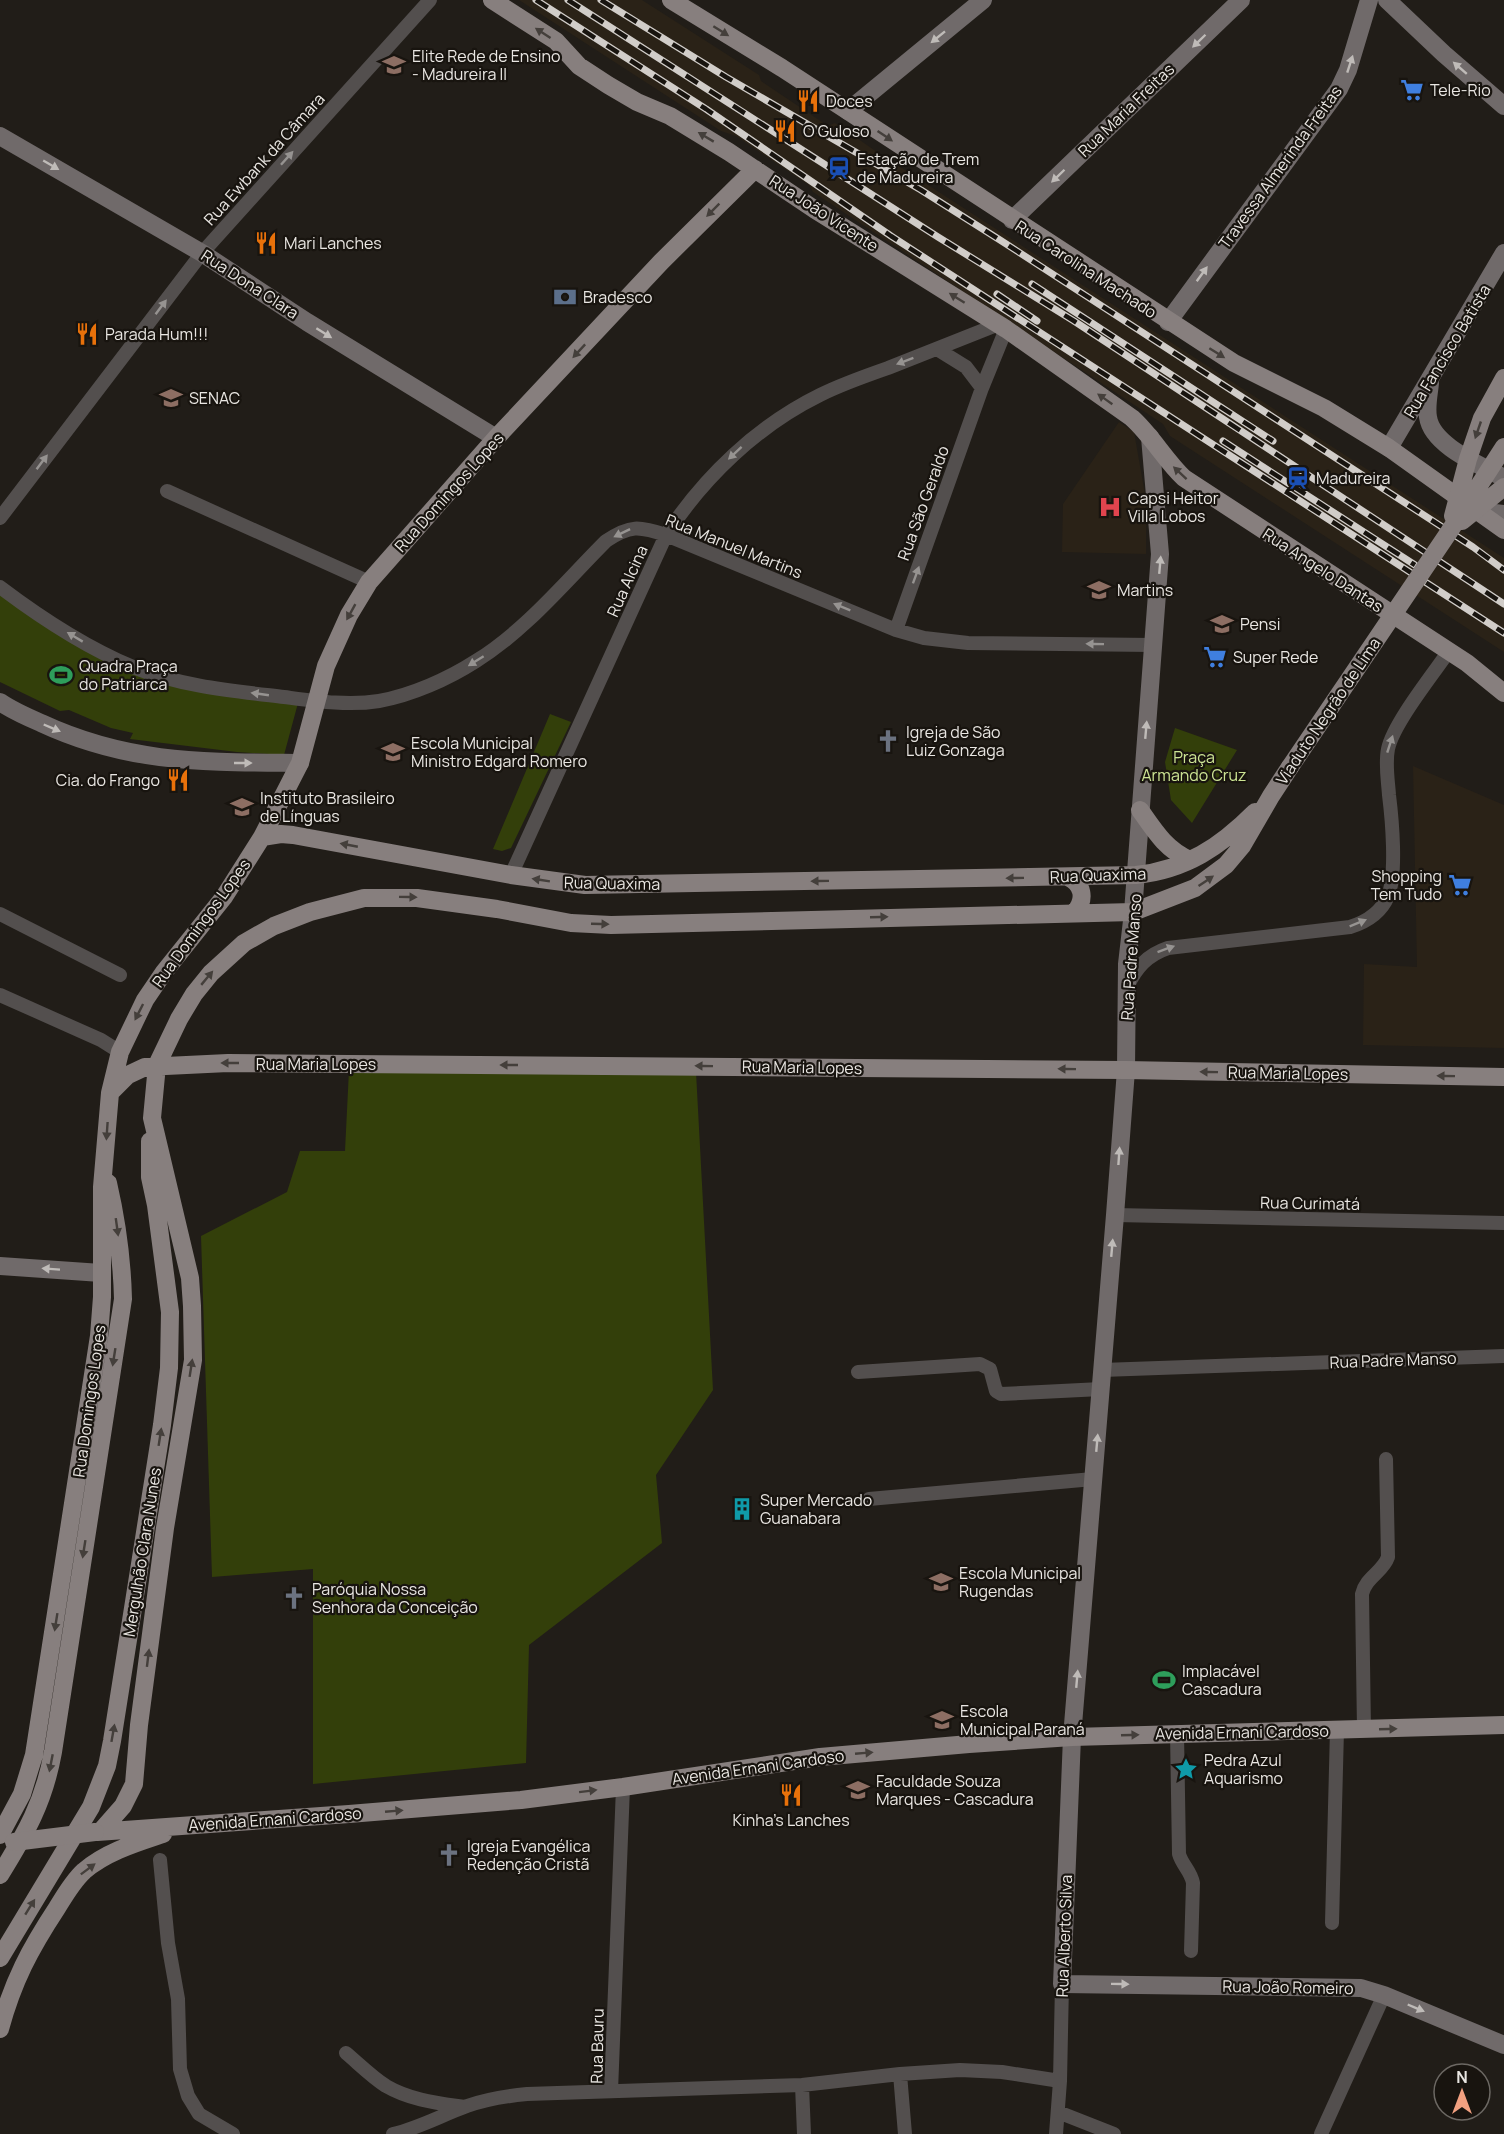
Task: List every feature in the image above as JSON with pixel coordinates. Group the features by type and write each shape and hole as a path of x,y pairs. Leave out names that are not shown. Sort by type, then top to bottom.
{"main road":[{"name":"Rua João Vicente","path":"492,0 556,41 579,66 608,86 670,116 1002,326 1132,418 1150,436"},
{"name":"Rua Carolina Machado","path":"671,0 848,111 1168,322 1265,381 1324,408 1389,448 1504,531"},
{"name":"Rua Domingos Lopes","path":"5,1840 34,1755 99,1336 102,1297 101,1203 110,1093 120,1052 145,1000 164,972 224,897 262,837 300,763 332,650 369,582 496,438 661,262 755,169"},
{"path":"1449,532 1468,459 1482,418 1504,378"},
{"name":"Rua Angelo Dantas","path":"1150,436 1170,464 1184,478 1449,651 1504,693"},
{"name":"Viaduto Negrão de Lima","path":"1271,796 1504,447"},
{"path":"1449,532 1504,487"},
{"name":"Rua Quaxima","path":"262,837 293,835 554,882 616,885 1136,875 1162,871 1221,844 1271,796"},
{"name":"Rua Quaxima","path":"157,1065 194,994 211,973 244,942 310,912 364,898 389,897 455,902 571,923 611,925 1133,912 1195,888 1218,872 1242,846 1271,796"},
{"path":"1140,810 1162,841 1176,853 1190,860"},
{"path":"1068,877 1081,889 1081,902 1075,912"},
{"name":"Rua Maria Lopes","path":"110,1093 119,1081 145,1067 239,1063 1126,1070 1504,1077"},
{"path":"98,1831 123,1806 134,1785 139,1725 166,1518 193,1360 190,1278 152,1118 157,1065"},
{"name":"Mergulhão Clara Nunes","path":"0,1958 91,1807 107,1766 112,1741 169,1368 171,1335 168,1291 150,1170 152,1118"},
{"path":"0,1875 29,1827 48,1777 123,1299 116,1218 105,1170"},
{"name":"Avenida Ernani Cardoso","path":"5,1840 98,1831 510,1801 623,1787 820,1756 1072,1737 1504,1725"},
{"path":"0,2029 15,1980 26,1958 42,1930 85,1870 123,1848 189,1826"}],"street":[{"name":"Rua Ewbank da Câmara","path":"2,510 202,252 430,0"},
{"path":"848,111 983,0"},
{"name":"Rua Maria Freitas","path":"1012,220 1241,0"},
{"name":"Travessa Almerinda Freitas","path":"1168,322 1339,89 1348,70 1369,0"},
{"path":"1387,0 1504,106"},
{"name":"Rua Dona Clara","path":"0,136 202,252 307,322 496,438"},
{"name":"Rua Fancisco Batista","path":"1389,448 1504,253"},
{"name":"Rua Alcina","path":"511,875 666,535 683,509 738,450 786,414 820,395 1002,326"},
{"name":"Rua São Geraldo","path":"896,630 1002,326"},
{"path":"937,349 966,367 982,388"},
{"path":"1431,378 1428,417 1436,434 1454,450 1504,478"},
{"name":"Rua Padre Manso","path":"1072,1737 1126,1070 1128,944 1133,912 1161,555 1150,436"},
{"path":"167,491 369,582"},
{"path":"1478,511 1504,514"},
{"name":"Rua Manuel Martins","path":"0,587 38,615 103,653 135,668 166,678 207,685 318,701 355,703 380,701 412,691 450,676 494,649 520,628 606,541 630,528 646,528 666,535 896,630 924,638 968,643 1153,645"},
{"path":"1126,989 1132,976 1144,961 1168,948 1350,927 1363,922 1380,909 1389,894 1391,875 1388,747 1402,720 1449,651"},
{"path":"0,702 55,730 122,752 203,762 300,763"},
{"path":"0,914 120,975"},
{"path":"0,995 101,1040 120,1052"},
{"name":"Rua Curimatá","path":"1115,1215 1504,1223"},
{"path":"0,1266 101,1273"},
{"name":"Rua Padre Manso","path":"1102,1370 1504,1356"},
{"path":"858,1372 980,1364 990,1369 996,1391 1001,1394 1101,1389"},
{"path":"1364,1730 1362,1594 1368,1581 1383,1567 1388,1557 1386,1459"},
{"path":"869,1499 1093,1479"},
{"path":"1332,1923 1337,1730"},
{"path":"1177,1733 1179,1854 1193,1883 1191,1951"},
{"name":"Rua Alberto Silva","path":"1056,2134 1060,2081 1072,1737"},
{"name":"Rua Bauru","path":"623,1787 611,2091 802,2085 900,2074 981,2070 1060,2081"},
{"path":"160,1860 168,1942 178,1999 180,2069 188,2096 200,2114 233,2134"},
{"name":"Rua João Romeiro","path":"1062,1984 1360,1988 1384,1995 1504,2045"},
{"path":"1321,2134 1384,1995"},
{"path":"346,2053 388,2087 427,2102 465,2107"},
{"path":"900,2074 905,2134"},
{"path":"802,2085 804,2134"},
{"path":"393,2134 496,2097 611,2091"},
{"path":"1058,2112 1114,2134"}],"shaded area":[{"path":"519,0 642,0 759,75 761,81 828,126 835,123 1504,558 1504,652 1170,436 1163,424 813,192 809,185 736,136 721,131"},
{"path":"1119,422 1134,432 1146,500 1146,554 1062,552 1063,504"},
{"name":"Shopping Tem Tudo","path":"1413,766 1504,805 1504,1048 1363,1045 1364,964 1417,967"}],"green space":[{"path":"0,595 107,661 298,703 284,755 237,752 130,739 133,733 111,728 69,710 60,711 0,682"},
{"path":"550,714 571,722 511,848 502,851 493,849"},
{"name":"Praça Armando Cruz","path":"1175,728 1237,750 1192,823 1171,800 1165,762"},
{"path":"349,1070 696,1072 713,1390 656,1475 662,1543 529,1645 526,1763 313,1784 313,1569 212,1577 201,1236 287,1192 300,1151 345,1151"}],"railway":[{"path":"536,0 706,109 891,236 1504,633"},
{"path":"568,0 938,237 1074,321 1504,604"},
{"path":"601,0 726,77 921,190 1473,547 1504,570"},
{"path":"1032,284 1273,441"},
{"path":"997,294 1037,321"},
{"path":"1223,441 1415,565"}],"place":[{"name":"Elite Rede de Ensino - Madureira II","path":"394,65"},
{"name":"Tele-Rio","path":"1412,90"},
{"name":"Doces","path":"808,101"},
{"name":"O Guloso","path":"785,131"},
{"name":"Estação de Trem de Madureira","path":"839,168"},
{"name":"Mari Lanches","path":"266,243"},
{"name":"Bradesco","path":"565,297"},
{"name":"Parada Hum!!!","path":"87,334"},
{"name":"SENAC","path":"171,398"},
{"name":"Madureira","path":"1298,478"},
{"name":"Capsi Heitor Villa Lobos","path":"1110,507"},
{"name":"Martins","path":"1099,590"},
{"name":"Pensi","path":"1222,624"},
{"name":"Super Rede","path":"1215,657"},
{"name":"Quadra Praça do Patriarca","path":"61,675"},
{"name":"Igreja de São Luiz Gonzaga","path":"888,741"},
{"name":"Escola Municipal Ministro Edgard Romero","path":"393,752"},
{"name":"Cia. do Frango","path":"178,780"},
{"name":"Instituto Brasileiro de Línguas","path":"242,807"},
{"name":"Shopping Tem Tudo","path":"1460,885"},
{"name":"Super Mercado Guanabara","path":"742,1509"},
{"name":"Escola Municipal Rugendas","path":"941,1582"},
{"name":"Paróquia Nossa Senhora da Conceição","path":"294,1598"},
{"name":"Implacável Cascadura","path":"1164,1680"},
{"name":"Escola Municipal Paraná","path":"942,1720"},
{"name":"Pedra Azul Aquarismo","path":"1186,1769"},
{"name":"Faculdade Souza Marques - Cascadura","path":"858,1790"},
{"name":"Kinha's Lanches","path":"791,1795"},
{"name":"Igreja Evangélica Redenção Cristã","path":"449,1855"}]}
